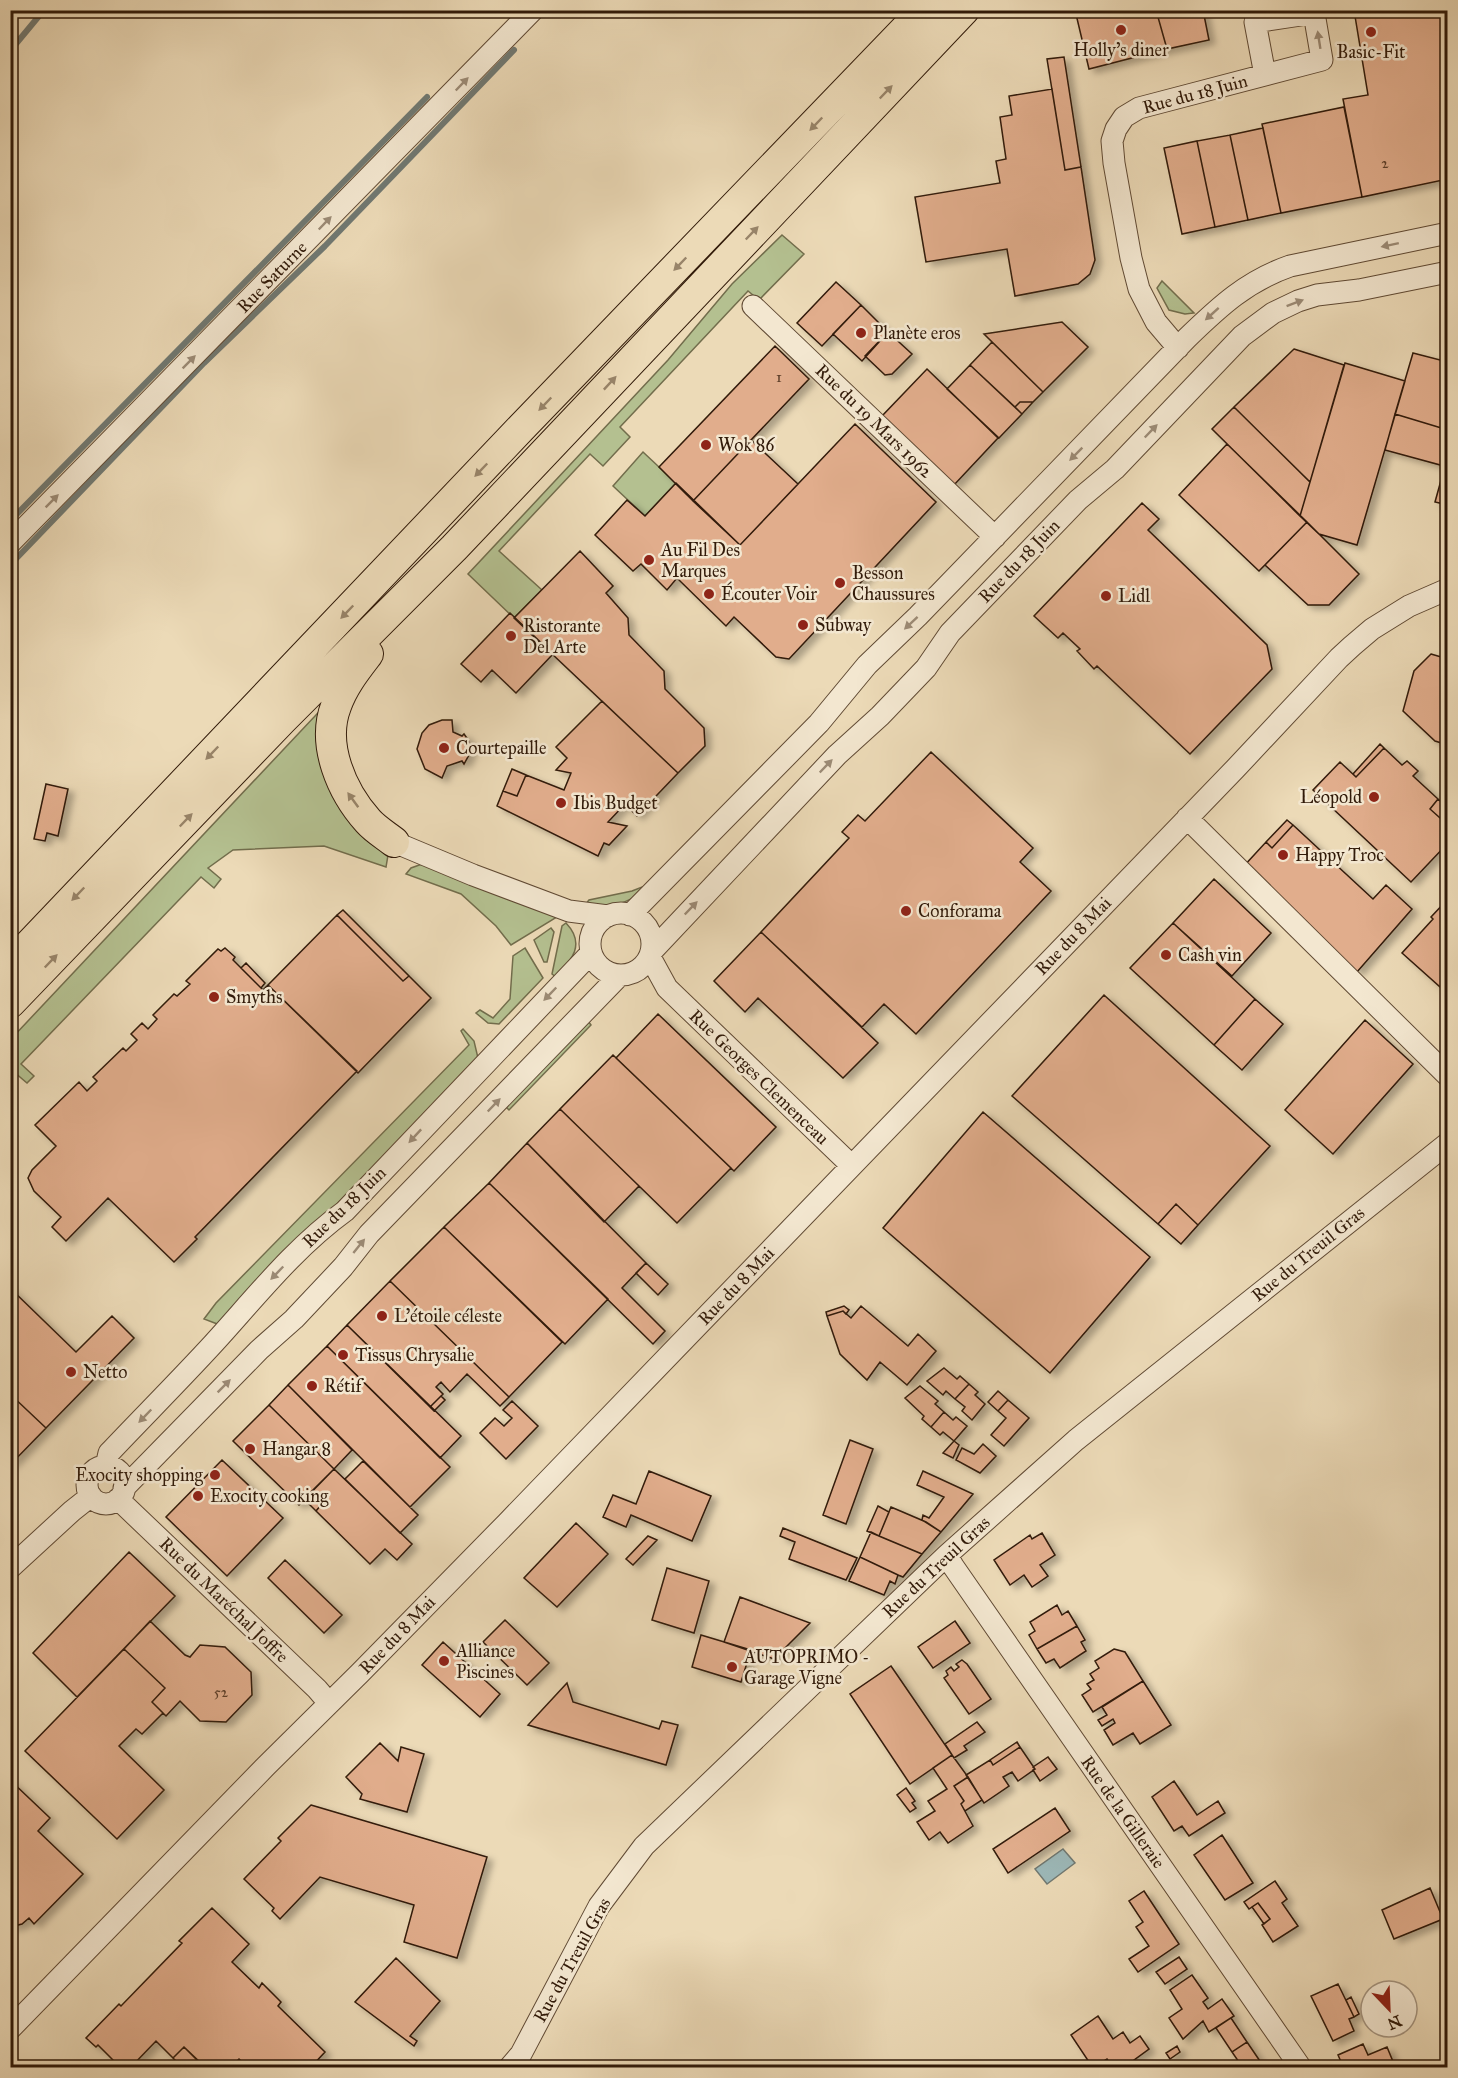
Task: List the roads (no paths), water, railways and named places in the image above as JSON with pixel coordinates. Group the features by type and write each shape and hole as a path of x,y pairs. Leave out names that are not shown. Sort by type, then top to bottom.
{"highway":[{"path":"856,82 903,10"},
{"path":"10,965 513,436 924,10"},
{"path":"10,1004 282,720 454,548 964,10"},
{"path":"394,842 369,822 345,789 334,761 332,729 335,707 347,682 454,548"}],"street":[{"name":"Rue Saturne","path":"10,543 533,10"},
{"name":"Rue du 18 Juin","path":"1178,348 1156,321 1139,289 1131,258 1112,141 1119,123 1139,108 1265,75"},
{"name":"Rue du 18 Juin","path":"630,915 819,723 867,665 918,616 1178,348 1234,294 1278,270 1314,260 1448,233"},
{"name":"Rue du 18 Juin","path":"651,954 837,755 880,716 926,668 950,633 1013,567 1078,500 1115,469 1242,336 1273,313 1317,295 1359,291 1448,272"},
{"name":"Rue du 19 Mars 1962","path":"753,306 995,537"},
{"name":"Rue du 8 Mai","path":"10,2029 507,1523 1352,646 1372,629 1409,606 1448,589"},
{"path":"1187,818 1448,1076"},
{"path":"394,842 574,913 630,915 645,924 650,932 651,954 667,988"},
{"path":"574,913 600,968 609,974 626,975 667,988"},
{"path":"590,946 595,927 608,916"},
{"name":"Rue du 18 Juin","path":"106,1466 109,1453 213,1344 255,1296 320,1229 345,1211 590,946"},
{"path":"121,1493 122,1475 112,1467 106,1466 90,1474 87,1485 91,1497 101,1503 113,1502 259,1350 294,1319 369,1234 626,975 645,965 651,954"},
{"name":"Rue Georges Clemenceau","path":"667,988 851,1165"},
{"name":"Rue du Treuil Gras","path":"509,2067 520,2054 599,1906 644,1846 947,1555 1076,1440 1448,1143"},
{"name":"Rue du Maréchal Joffre","path":"121,1493 329,1703"},
{"path":"10,1568 72,1511 91,1497"},
{"name":"Rue de la Gilleraie","path":"947,1555 1301,2067"},
{"path":"10,2016 37,2002"}],"water":[{"path":"1063,1849 1075,1863 1047,1884 1035,1869"}],"waterway":[{"path":"10,51 44,10"},
{"path":"10,565 204,363 325,246 514,50"},
{"path":"10,521 427,97"}],"place":[{"name":"Holly's diner","path":"1121,30"},
{"name":"Basic-Fit","path":"1371,32"},
{"name":"Planète eros","path":"861,333"},
{"name":"Wok 86","path":"706,445"},
{"name":"Au Fil Des Marques","path":"649,560"},
{"name":"Besson Chaussures","path":"840,583"},
{"name":"Écouter Voir","path":"709,594"},
{"name":"Lidl","path":"1106,596"},
{"name":"Subway","path":"803,625"},
{"name":"Ristorante Del Arte","path":"511,636"},
{"name":"Courtepaille","path":"444,748"},
{"name":"Léopold","path":"1374,797"},
{"name":"Ibis Budget","path":"561,803"},
{"name":"Happy Troc","path":"1283,855"},
{"name":"Conforama","path":"906,911"},
{"name":"Cash vin","path":"1166,955"},
{"name":"Smyths","path":"214,997"},
{"name":"L'étoile céleste","path":"382,1316"},
{"name":"Tissus Chrysalie","path":"343,1355"},
{"name":"Netto","path":"71,1372"},
{"name":"Rétif","path":"312,1386"},
{"name":"Hangar 8","path":"250,1449"},
{"name":"Exocity shopping","path":"215,1475"},
{"name":"Exocity cooking","path":"198,1496"},
{"name":"Alliance Piscines","path":"444,1661"},
{"name":"AUTOPRIMO - Garage Vigne","path":"732,1667"}]}
